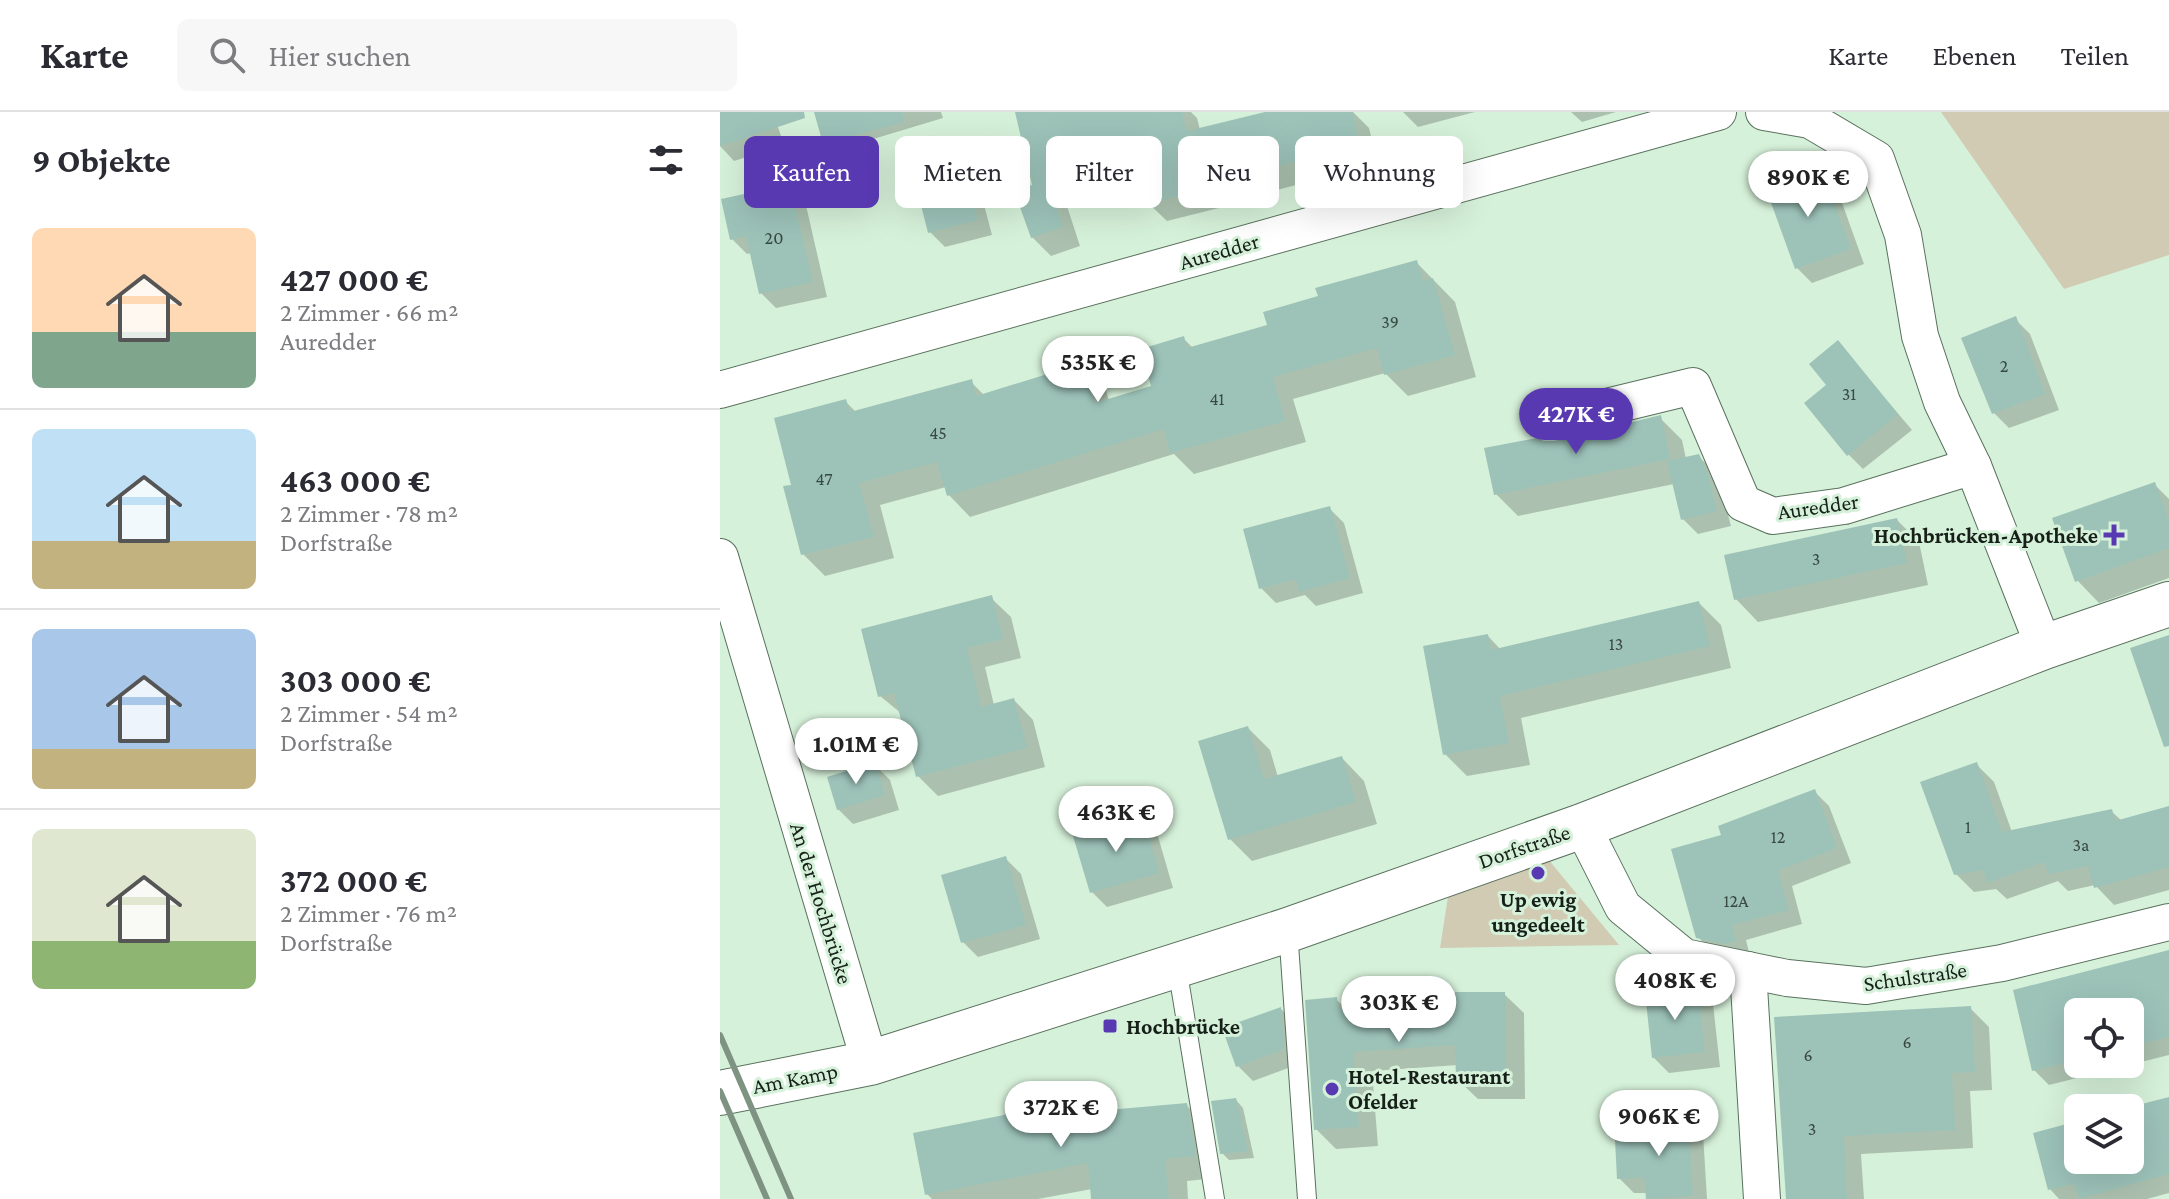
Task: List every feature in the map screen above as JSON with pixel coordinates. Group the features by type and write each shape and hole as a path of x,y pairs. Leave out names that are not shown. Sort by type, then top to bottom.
{"main road":[{"name":"Dorfstraße","path":"870,1063 1288,930 1582,826 2044,647 2169,604"},
{"name":"Am Kamp","path":"720,1093 870,1063"}],"street":[{"name":"Auredder","path":"720,390 1718,112"},
{"path":"1764,112 1810,120 1876,159 1903,235 1920,336 1942,402 1973,466 2044,647"},
{"name":"Auredder","path":"1549,421 1693,386 1743,503 1773,516 1844,506 1973,466"},
{"name":"An der Hochbrücke","path":"720,557 870,1063"},
{"name":"Schulstraße","path":"1582,826 1623,907 1684,957 1787,978 1866,986 2002,963 2169,922"},
{"path":"1748,970 1762,1199"}],"lane":[{"path":"1288,930 1307,1199"},
{"path":"1177,967 1215,1199"}],"shaded area":[{"path":"1941,112 2169,112 2169,255 2064,289"},
{"path":"1543,853 1619,945 1440,948 1450,884"}],"building":[{"path":"720,112 804,112 805,118 720,146"},
{"path":"814,112 902,112 904,122 852,136 821,136"},
{"path":"1015,112 1182,112 1187,131 1265,112 1352,112 1358,136 1295,136 1295,162 1279,166 1279,136 1178,136 1178,196 1162,200 1162,136 1046,136 1046,208 1056,208 1063,227 1031,238 1020,208 1030,208 1030,136 1021,136"},
{"path":"1821,169 1851,249 1795,269 1766,189"},
{"path":"744,194 744,208 796,208 813,282 759,294 746,236 730,240 721,199"},
{"path":"922,208 975,208 978,220 928,233"},
{"path":"1417,260 1423,281 1433,278 1455,355 1384,375 1377,348 1273,377 1285,421 1170,453 1164,429 947,496 937,462 859,483 874,537 801,555 783,486 791,485 774,418 846,399 850,412 972,379 976,396 1083,363 1095,403 1151,386 1141,349 1184,336 1187,348 1267,325 1263,312 1318,296 1315,288"},
{"path":"2016,316 2045,394 1992,414 1961,338"},
{"path":"1838,340 1898,414 1847,456 1804,403 1826,385 1809,364"},
{"path":"1661,415 1670,459 1494,495 1484,448 1537,438 1554,441"},
{"path":"1699,454 1717,511 1681,520 1667,461"},
{"name":"Hochbrücken-Apotheke","path":"2155,482 2169,522 2169,548 2075,582 2052,518"},
{"path":"1330,506 1350,578 1299,592 1296,579 1259,589 1243,529"},
{"path":"1897,518 1907,563 1734,600 1724,555"},
{"path":"992,595 1003,639 967,648 981,707 1014,698 1027,748 916,777 894,693 878,697 861,629"},
{"path":"1699,601 1710,646 1500,696 1509,743 1443,755 1423,646 1488,634 1491,650"},
{"path":"2169,635 2169,746 2164,747 2130,648"},
{"path":"1248,726 1264,779 1342,756 1356,802 1228,840 1198,741"},
{"path":"875,762 885,795 837,810 827,777"},
{"path":"1977,762 2002,832 2112,809 2115,821 2169,806 2169,867 2094,888 2088,866 2048,874 2044,862 1987,883 1984,870 1954,875 1920,782"},
{"path":"1815,789 1837,848 1778,871 1789,910 1732,925 1736,941 1726,944 1696,938 1671,849 1721,835 1718,826"},
{"path":"1143,816 1159,873 1090,893 1073,836"},
{"path":"1006,856 1026,925 961,943 941,875"},
{"path":"2169,950 2169,1037 2144,1043 2144,998 2064,998 2064,1063 2032,1071 2013,990"},
{"path":"1698,986 1705,1052 1652,1058 1645,992"},
{"path":"1455,992 1505,992 1506,1080 1456,1080 1455,1045 1353,1052 1359,1127 1314,1130 1305,1000 1337,997 1338,1008 1455,998"},
{"path":"1971,1006 1975,1072 1952,1073 1955,1130 1844,1136 1847,1199 1786,1199 1774,1017"},
{"path":"1281,1007 1284,1049 1236,1067 1222,1028"},
{"path":"2169,1097 2169,1174 2079,1199 2074,1184 2048,1190 2033,1133 2064,1125 2064,1174 2144,1174 2144,1103"},
{"path":"1236,1098 1248,1151 1220,1154 1211,1101"},
{"path":"1187,1103 1196,1156 1165,1159 1169,1199 1091,1199 1088,1163 925,1195 913,1133 1049,1106 1051,1115"},
{"path":"1688,1115 1693,1196 1646,1199 1644,1177 1617,1179 1615,1140 1642,1139 1640,1119"}],"railway":[{"path":"720,1035 791,1199"},
{"path":"720,1091 767,1199"}],"place":[{"name":"Hochbrücken-Apotheke","path":"2114,535"},
{"name":"Up ewig ungedeelt","path":"1538,873"},
{"name":"Hochbrücke","path":"1110,1026"},
{"name":"Hotel-Restaurant Ofelder","path":"1332,1089"}]}
